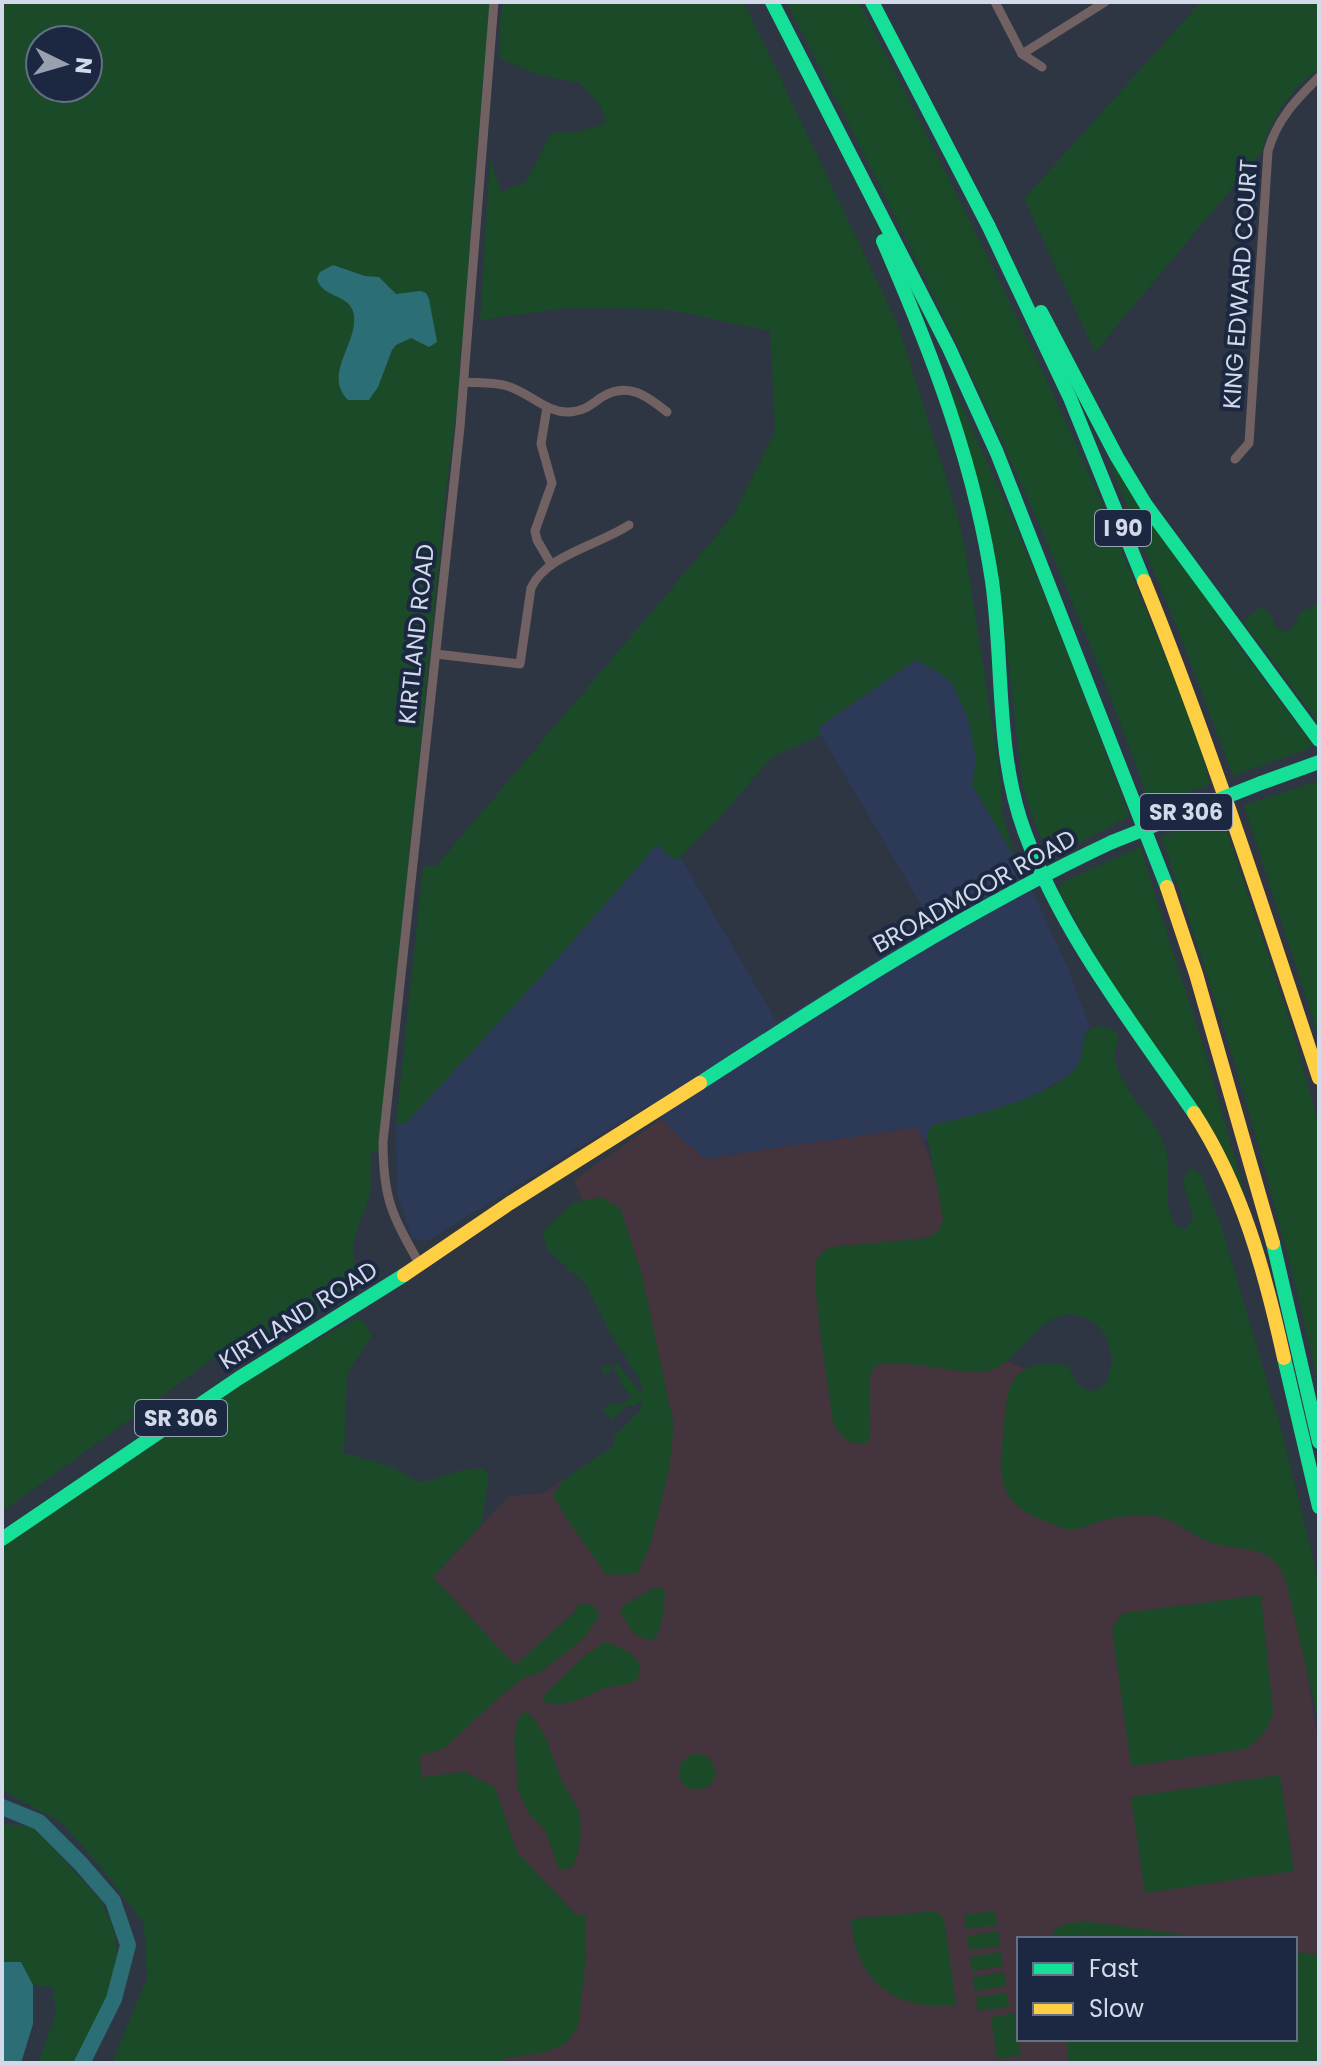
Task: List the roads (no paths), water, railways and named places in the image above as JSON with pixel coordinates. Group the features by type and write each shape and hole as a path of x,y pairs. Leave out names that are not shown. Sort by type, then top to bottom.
{"main road":[{"path":"772,2 949,348 991,440 1155,852 1196,974 1280,1268 1319,1442"},
{"name":"I 90","path":"872,2 989,227 1070,398 1226,796 1319,1078"},
{"path":"811,79 923,332 972,485 992,581 1011,786 1024,832 1076,939 1185,1098 1233,1183 1265,1275 1319,1507"},
{"path":"933,119 1140,495 1319,740"},
{"name":"BROADMOOR ROAD","path":"672,1102 852,984 948,926 1044,874 1112,842 1319,762"},
{"name":"KIRTLAND ROAD","path":"2,1539 239,1378 363,1302 672,1102"}],"street":[{"name":"KIRTLAND ROAD","path":"419,1263 396,1222 386,1195 383,1142 464,382 494,2"},
{"path":"995,2 1022,54 1042,67"},
{"path":"1022,54 1105,2"},
{"name":"KING EDWARD COURT","path":"1235,459 1249,443 1268,151 1284,113 1319,77"},
{"path":"464,382 507,386 547,407 566,412 587,409 603,396 625,389 644,394 667,412"},
{"path":"547,407 541,444 552,483 535,531 551,564"},
{"path":"436,654 520,664 531,588 536,578 551,564 611,537 629,525"}],"waterway":[{"path":"2,1807 39,1822 81,1864 113,1901 128,1945 114,1999 82,2063"}]}
